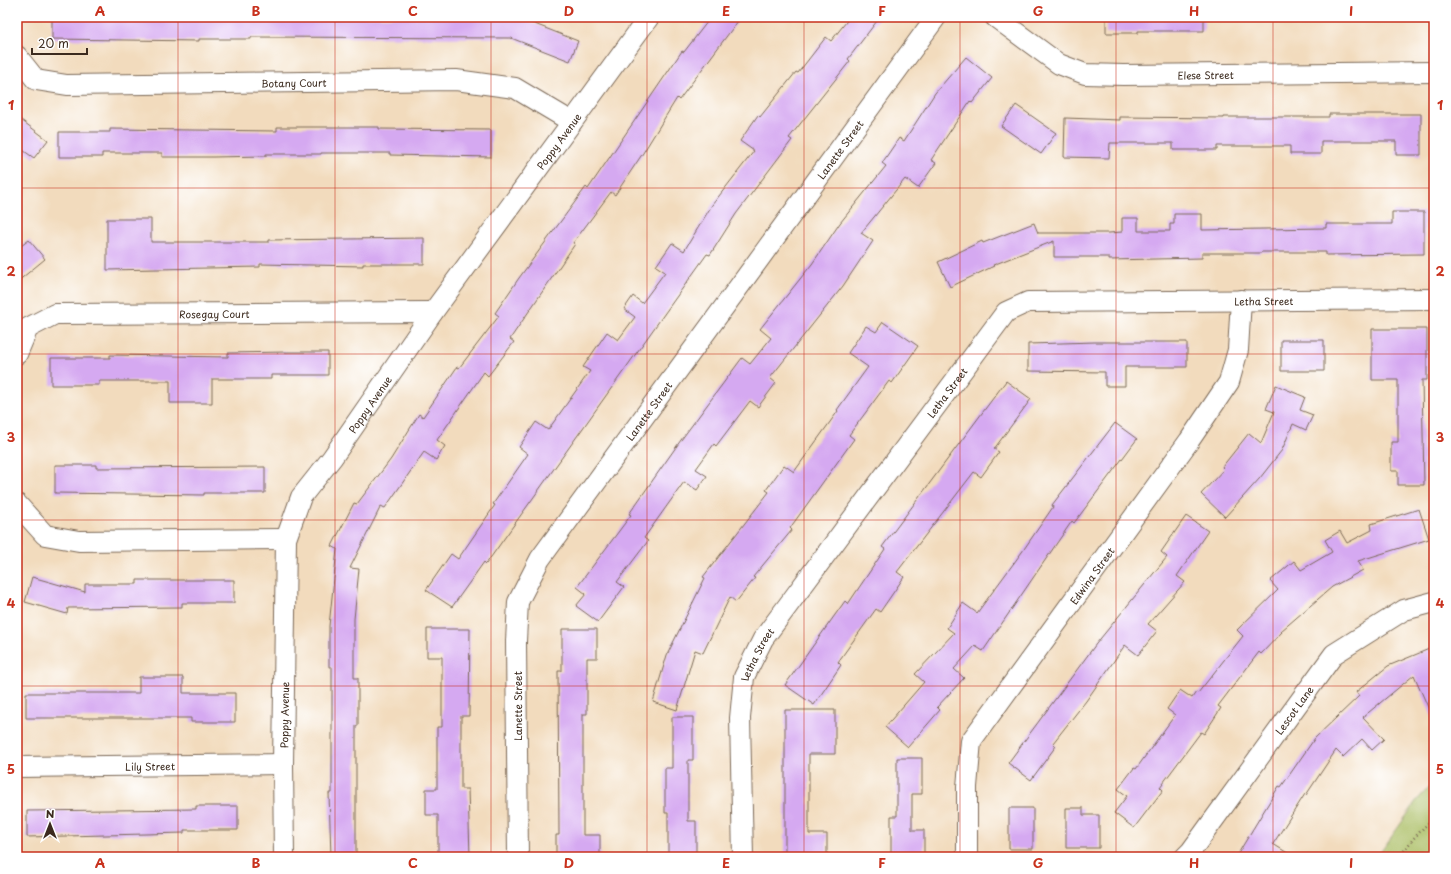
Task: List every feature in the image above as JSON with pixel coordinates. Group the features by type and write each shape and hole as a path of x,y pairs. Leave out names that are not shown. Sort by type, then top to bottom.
{"street":[{"name":"Poppy Avenue","path":"284,857 283,764 286,539 301,498 332,458 433,312 649,17"},
{"name":"Lanette Street","path":"518,857 516,641 518,602 540,559 936,17"},
{"name":"Elese Street","path":"995,17 1058,64 1085,74 1123,75 1434,72"},
{"name":"Botany Court","path":"17,56 36,80 67,85 456,80 515,88 572,122"},
{"name":"Letha Street","path":"743,857 740,718 744,677 763,639 1006,312 1028,302 1434,299"},
{"name":"Edwina Street","path":"967,857 967,787 971,741 1189,441 1229,382 1238,350 1241,300"},
{"name":"Rosegay Court","path":"17,354 28,328 55,314 433,312"},
{"path":"17,504 45,535 79,540 286,539"},
{"name":"Lescot Lane","path":"1185,857 1191,852 1334,654 1404,610 1434,602"},
{"name":"Lily Street","path":"17,767 283,764"}],"path":[{"path":"1399,857 1413,839 1434,817"}],"green space":[{"path":"1434,782 1434,857 1377,857 1419,798"}],"building":[{"path":"52,17 517,17 578,41 570,61 511,38 251,37 251,39 199,39 199,41 52,39"},
{"path":"711,17 741,17 679,100 677,98 615,195 611,192 573,243 575,244 510,339 514,342 488,376 484,372 437,440 445,446 436,460 424,452 385,508 381,506 350,568 359,569 354,619 354,678 358,678 358,726 356,726 356,857 331,857 329,793 332,793 332,667 329,667 329,626 337,549 332,546 354,503 357,504 391,459 419,414 423,417 457,367 459,368 499,316 495,313 519,278 586,187 588,189 682,51 684,52"},
{"path":"850,17 880,17 848,59 850,61 789,138 792,140 736,214 710,255 707,254 486,564 484,562 452,607 426,590 451,554 458,559 495,505 493,504 528,454 519,447 536,422 548,430 590,371 583,367 607,332 618,340 635,317 624,309 633,296 642,303 665,272 656,266 672,243 684,251 712,205 754,151 740,141 758,115 760,117 796,72 798,73 826,37 831,41"},
{"path":"1106,17 1204,17 1204,31 1138,31 1138,33 1106,33"},
{"path":"966,57 992,78 972,103 970,101 931,160 936,163 918,188 905,179 861,233 873,241 843,286 770,378 776,383 758,407 750,401 716,446 714,444 696,469 707,476 697,490 684,482 644,538 648,541 617,582 624,587 598,622 576,606 586,594 577,587 631,515 629,514 681,440 742,358 750,364 771,338 760,329 812,264 840,223 886,166 882,163 899,138 904,141 935,93"},
{"path":"1016,105 1056,133 1041,154 1001,126"},
{"path":"1329,114 1421,114 1421,155 1396,155 1396,141 1321,141 1321,154 1290,154 1290,146 1217,146 1217,150 1173,150 1173,143 1110,143 1109,158 1064,157 1065,118 1120,120 1120,117 1329,117"},
{"path":"17,117 48,140 34,158 17,146"},
{"path":"277,127 379,127 379,129 491,130 491,157 390,155 390,153 321,153 266,154 266,156 162,157 162,153 102,153 102,157 59,157 59,132 110,132 110,129 277,131"},
{"path":"1392,212 1424,212 1424,254 1326,255 1326,252 1202,253 1202,258 1109,260 1109,257 1054,257 1054,241 993,265 994,266 950,287 938,262 982,241 983,243 1034,223 1038,233 1109,233 1122,232 1122,218 1138,218 1138,231 1170,231 1170,224 1174,224 1174,214 1202,214 1202,230 1326,228 1326,224 1392,224"},
{"path":"107,219 151,219 151,242 269,242 269,240 424,238 424,264 363,264 363,266 260,264 260,267 107,270"},
{"path":"29,240 45,259 17,282 17,249"},
{"path":"883,322 918,346 892,383 889,381 849,435 854,439 790,528 792,530 753,577 755,578 736,602 730,597 703,653 695,650 677,710 653,702 667,655 705,578 703,577 769,492 766,490 784,465 794,472 838,411 837,410 868,367 848,353 866,326 876,332"},
{"path":"1372,329 1427,329 1427,380 1422,380 1424,485 1398,485 1398,471 1391,471 1391,442 1398,442 1398,380 1372,380"},
{"path":"1281,340 1324,340 1324,371 1281,371"},
{"path":"1187,342 1187,367 1125,367 1125,386 1105,386 1105,372 1028,371 1028,344"},
{"path":"328,352 328,375 271,375 271,379 212,379 212,403 170,403 170,381 99,381 99,385 51,385 51,358 110,358 110,355 228,357 228,353"},
{"path":"1006,381 1031,399 994,449 999,452 981,477 974,472 897,572 904,577 880,612 876,609 838,662 841,665 814,705 785,685 845,601 848,604 885,549 882,547"},
{"path":"1276,385 1305,397 1300,410 1313,415 1306,430 1293,424 1282,450 1260,478 1225,517 1201,494 1224,469 1222,467 1249,433 1261,443 1274,412 1266,409"},
{"path":"1115,423 1137,439 1074,523 1072,521 983,651 975,646 954,669 964,678 937,707 940,710 908,747 885,727 924,682 915,674 954,633 947,628 963,603 977,613 1022,552 1053,507 1052,505"},
{"path":"55,465 96,465 96,468 265,467 265,493 204,493 204,495 55,493"},
{"path":"1419,509 1429,539 1358,561 1363,570 1332,587 1281,631 1282,632 1261,654 1259,652 1218,706 1221,708 1204,734 1201,732 1160,787 1163,790 1134,828 1114,813 1127,796 1118,789 1134,768 1136,769 1175,715 1167,709 1180,690 1192,698 1196,692 1198,693 1243,636 1237,630 1278,590 1270,581 1294,561 1301,570 1332,552 1325,540 1340,531 1347,543 1372,530 1371,524"},
{"path":"1186,516 1208,531 1177,576 1185,582 1148,624 1157,631 1138,655 1125,645 1086,701 1053,743 1056,746 1031,780 1008,763 1096,644 1167,557 1161,552"},
{"path":"32,577 85,592 85,584 137,584 137,580 234,580 234,603 182,603 182,607 68,608 67,614 25,602"},
{"path":"427,629 470,629 469,716 461,716 461,789 468,789 470,857 438,857 438,815 426,815 426,789 437,789 437,727 442,727 442,657 427,657"},
{"path":"562,629 597,629 597,658 587,658 587,714 583,714 583,835 600,835 600,857 556,857 556,835 559,835 558,671 562,671"},
{"path":"1434,647 1434,721 1414,675 1363,717 1384,739 1372,750 1362,739 1343,757 1336,750 1306,795 1305,794 1273,844 1294,857 1236,857 1279,786 1281,787 1315,738 1359,696 1356,692 1388,666"},
{"path":"139,677 183,677 183,693 235,693 235,722 191,722 191,718 26,718 26,693 139,693"},
{"path":"785,710 835,710 835,754 809,754 809,834 827,834 827,857 785,857"},
{"path":"672,717 693,717 693,760 688,760 688,821 696,821 696,857 668,857 668,813 665,813 665,768 672,768"},
{"path":"897,758 922,758 922,794 912,794 912,830 924,830 924,856 891,856 891,816 897,816"},
{"path":"196,806 238,806 238,830 184,830 184,833 27,837 27,811 196,809"},
{"path":"1009,808 1033,808 1033,849 1009,849"},
{"path":"1066,808 1083,808 1083,815 1099,815 1099,848 1066,848"}]}
